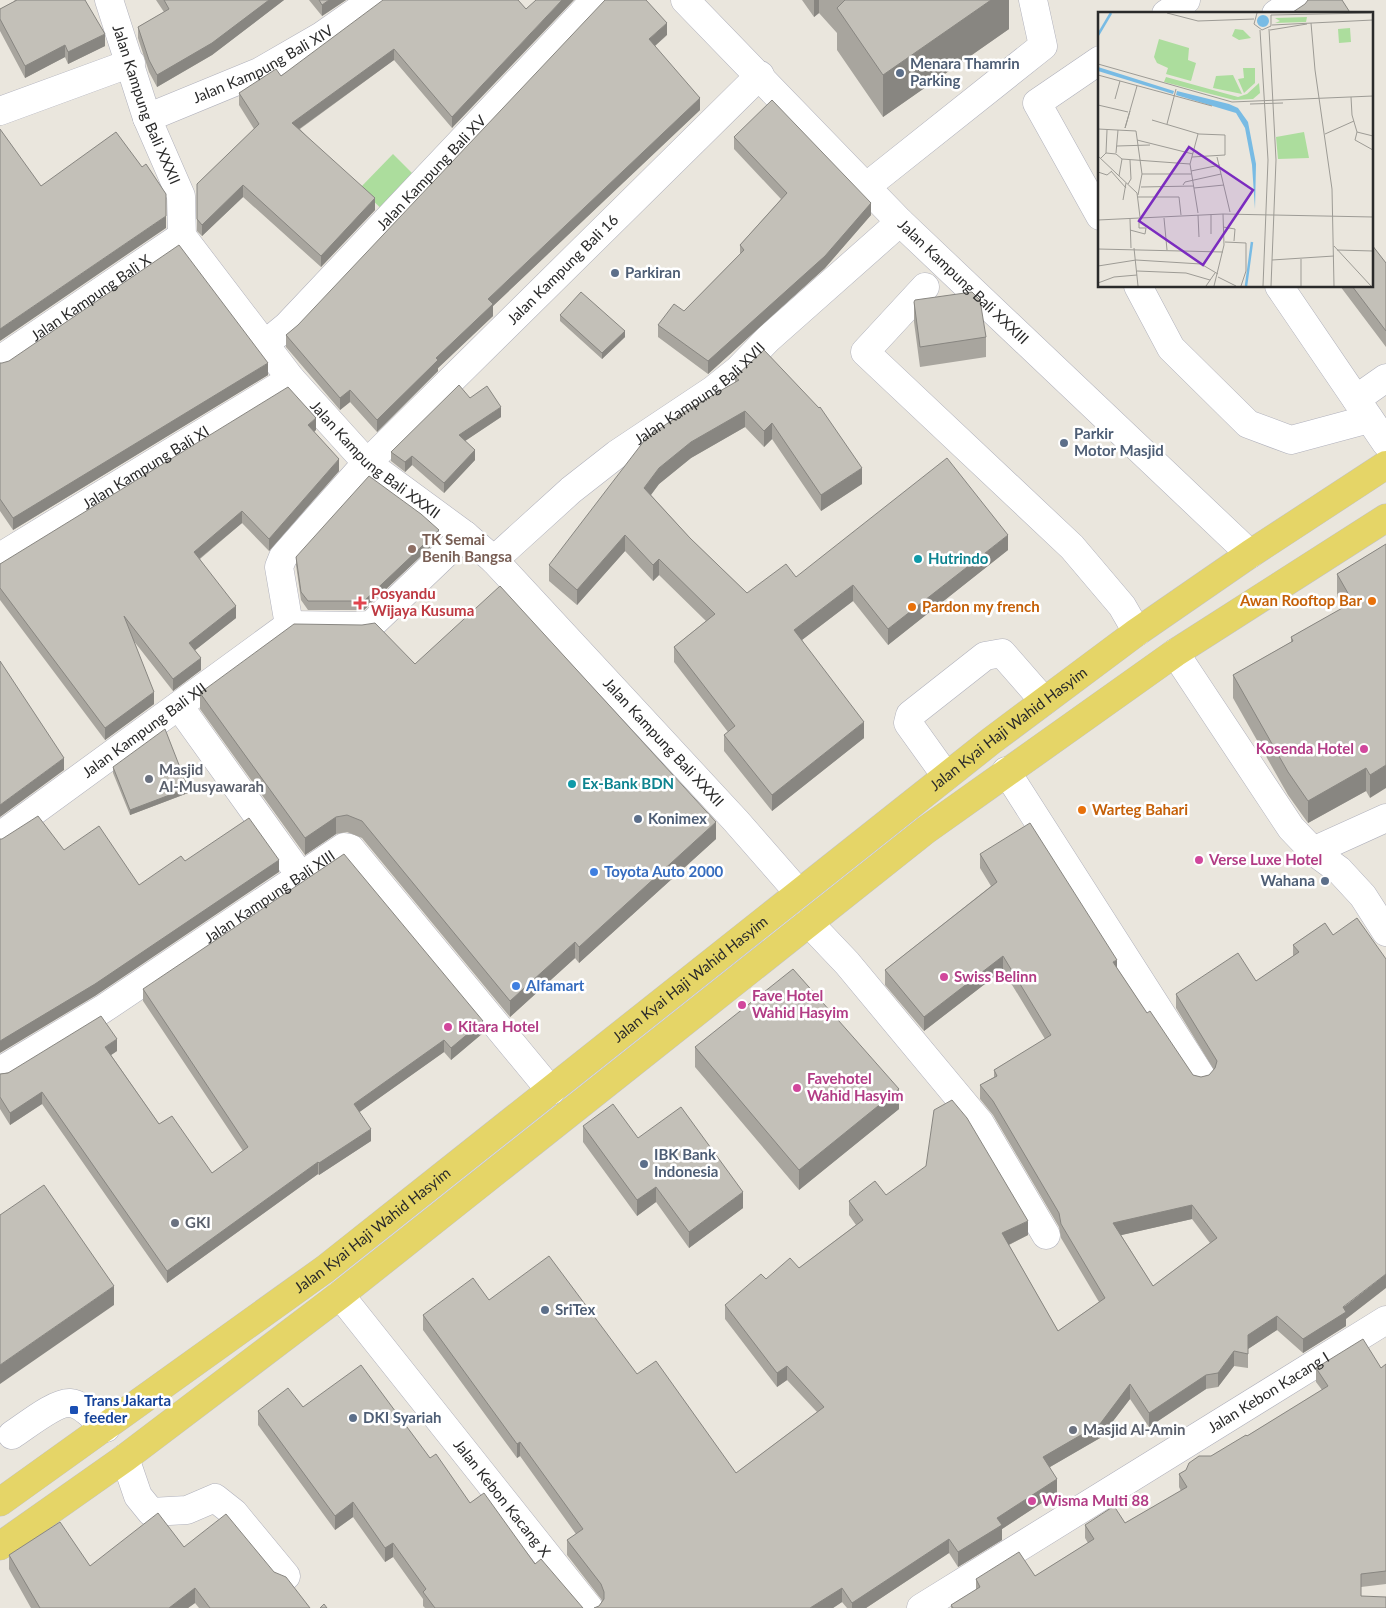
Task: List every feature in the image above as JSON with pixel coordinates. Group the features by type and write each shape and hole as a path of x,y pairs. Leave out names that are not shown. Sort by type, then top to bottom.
{"main road":[{"name":"Jalan Kyai Haji Wahid Hasyim","path":"0,1502 106,1428 325,1269 551,1091 798,892 946,776 1137,632 1250,554 1386,465"},
{"name":"Jalan Kyai Haji Wahid Hasyim","path":"0,1546 124,1458 340,1295 926,830 1006,771 1174,653 1386,518"},
{"path":"106,1428 124,1458"}],"street":[{"name":"Jalan Kampung Bali XXXII","path":"110,0 147,118 181,196 182,236 291,379 367,463 465,535 494,560 736,821 798,892"},
{"name":"Jalan Kampung Bali XIV","path":"147,118 259,72 322,35 373,0"},
{"name":"Jalan Kampung Bali XV","path":"266,344 288,326 594,0"},
{"name":"Jalan Kampung Bali XXXIII","path":"685,0 760,75 900,222 1250,554"},
{"path":"867,186 1043,46 1034,0"},
{"path":"1169,12 1186,0"},
{"path":"1279,12 1296,0"},
{"path":"1098,61 1037,103 1098,212"},
{"path":"0,111 131,63"},
{"name":"Jalan Kampung Bali 16","path":"367,463 760,75"},
{"name":"Jalan Kampung Bali XVII","path":"494,560 571,490 617,454 714,390 738,370 768,339 900,222"},
{"name":"Jalan Kampung Bali X","path":"0,360 182,236"},
{"path":"925,286 864,352 1072,547 1122,606 1137,632"},
{"path":"1139,288 1171,348 1248,424 1291,440 1362,409 1386,378"},
{"path":"1280,288 1386,443"},
{"name":"Jalan Kampung Bali XI","path":"0,557 291,379"},
{"path":"367,463 280,562 279,567 290,625 362,626 372,624 465,535"},
{"name":"Jalan Kampung Bali XII","path":"0,836 290,625"},
{"path":"946,776 908,723 910,715 985,656 1002,653 1044,702"},
{"path":"1174,653 1291,828 1313,851 1339,870 1363,896 1386,932"},
{"path":"179,706 300,876"},
{"path":"1006,771 1201,1076"},
{"path":"1313,851 1386,818"},
{"name":"Jalan Kampung Bali XIII","path":"0,1071 103,1009 338,849 350,848 551,1091"},
{"path":"809,923 847,964 980,1123 1046,1235"},
{"name":"Jalan Kebon Kacang X","path":"340,1295 589,1608"},
{"name":"Jalan Kebon Kacang I","path":"921,1608 1386,1320"},
{"path":"12,1435 54,1408 70,1403 79,1406 106,1428"},
{"path":"124,1458 138,1496 151,1512 187,1510 215,1498 234,1513 286,1576"}],"green space":[{"path":"393,154 429,190 396,223 360,188"}],"building":[{"path":"17,0 85,0 105,34 68,52 65,45 25,66 0,19 0,9"},
{"path":"164,0 269,0 212,43 157,75 149,60 138,27 169,9"},
{"path":"319,0 329,0 322,5"},
{"path":"383,0 518,0 526,9 536,0 562,0 452,117 394,49 292,123 375,198 321,256 243,185 202,225 197,219 197,184 259,124 239,93 276,69 281,76"},
{"path":"605,0 646,0 667,23 649,39 700,98 488,299 493,304 436,358 438,360 377,420 350,390 340,398 286,335 298,325"},
{"path":"845,0 991,0 883,75 837,8"},
{"path":"1308,0 1342,0 1350,12 1293,12"},
{"path":"772,100 871,203 825,256 708,361 658,325 674,304 684,311 744,250 740,245 787,193 734,137"},
{"path":"0,129 41,186 116,132 142,167 146,164 166,194 166,216 0,329"},
{"path":"179,245 268,363 13,518 0,499 0,363 9,361"},
{"path":"1374,248 1386,263 1386,331 1354,288 1374,288"},
{"path":"581,292 625,331 602,353 560,315"},
{"path":"972,292 980,300 986,337 920,347 915,300"},
{"path":"764,350 820,407 862,468 821,495 772,423 764,431 745,411 691,442 659,468 644,488 690,538 747,593 786,564 796,577 947,458 1008,535 888,629 853,585 794,630 864,722 772,795 724,735 735,726 674,647 715,614 659,559 653,565 625,535 577,590 549,565 647,437 689,409 739,380 735,377"},
{"path":"459,385 470,398 487,386 501,407 459,435 475,450 444,483 412,456 405,462 391,452"},
{"path":"288,387 316,418 308,425 339,459 269,539 242,511 194,552 236,606 189,643 201,658 173,679 124,616 154,692 105,728 0,588 0,564"},
{"path":"369,476 421,514 439,530 364,601 308,601 301,592 296,557"},
{"path":"1386,544 1386,765 1370,775 1366,768 1308,801 1288,772 1233,675 1293,641 1291,637 1353,602 1337,574"},
{"path":"500,586 716,822 579,947 575,942 510,1001 362,821 347,815 336,817 305,838 200,693 294,624 362,625 375,623 415,664"},
{"path":"0,661 64,758 0,805"},
{"name":"Masjid Al-Musyawarah","path":"165,729 188,788 130,810 113,767"},
{"path":"38,816 64,850 99,826 139,885 181,856 185,861 249,818 279,860 95,984 0,1041 0,839"},
{"path":"1030,823 1117,960 1113,962 1147,1013 1150,1011 1193,1075 1201,1077 1209,1075 1215,1068 1217,1061 1176,994 1238,953 1256,981 1299,952 1293,945 1325,923 1333,935 1357,918 1386,959 1386,1274 1343,1307 1346,1312 1303,1339 1277,1316 1248,1335 1248,1354 1234,1351 1218,1373 1206,1375 1149,1413 1130,1384 1100,1424 1043,1457 1057,1479 997,1518 1002,1525 958,1552 949,1539 852,1603 842,1588 810,1608 594,1608 599,1606 604,1599 601,1584 567,1540 583,1529 520,1442 517,1444 423,1315 473,1278 489,1300 549,1256 637,1374 656,1361 736,1473 824,1407 787,1366 777,1373 725,1305 761,1274 766,1279 790,1258 799,1268 863,1220 849,1201 875,1181 886,1195 926,1166 934,1110 952,1100 967,1118 1028,1221 1002,1233 1058,1331 1105,1298 1061,1224 1059,1213 993,1101 980,1085 997,1076 994,1070 1051,1035 1003,956 924,1017 885,970 997,882 980,854","holes":["1192,1205 1217,1238 1153,1286 1113,1223"]},
{"path":"344,854 483,1021 451,1048 444,1040 354,1104 371,1129 318,1162 167,1271 42,1092 10,1113 0,1097 0,1074 8,1073 101,1016 117,1039 105,1047 159,1124 172,1116 212,1173 248,1147 143,989"},
{"name":"Favehotel Wahid Hasyim","path":"793,969 899,1089 799,1170 695,1047"},
{"path":"613,1104 638,1138 681,1107 743,1192 689,1232 656,1187 637,1200 583,1126"},
{"path":"44,1185 114,1286 0,1365 0,1215"},
{"path":"1363,1339 1381,1368 1386,1364 1386,1571 1361,1574 1361,1596 1386,1597 1386,1608 953,1608 951,1605 980,1587 976,1579 1019,1552 1035,1576 1094,1539 1085,1525 1114,1506 1125,1523 1187,1487 1179,1474 1186,1470 1189,1463 1199,1456 1211,1456 1328,1386 1316,1368"},
{"path":"361,1365 430,1458 436,1454 470,1503 484,1493 535,1564 541,1559 583,1608 435,1608 423,1592 426,1589 393,1543 385,1548 353,1502 335,1516 258,1411 288,1388 303,1407"},
{"path":"158,1513 184,1547 226,1514 274,1572 286,1577 310,1608 210,1608 195,1588 169,1608 40,1608 9,1555 60,1522 90,1566"}],"place":[{"name":"Menara Thamrin Parking","path":"900,73"},
{"name":"Parkiran","path":"615,273"},
{"name":"Parkir Motor Masjid","path":"1064,443"},
{"name":"TK Semai Benih Bangsa","path":"412,549"},
{"name":"Hutrindo","path":"918,559"},
{"name":"Awan Rooftop Bar","path":"1372,601"},
{"name":"Posyandu Wijaya Kusuma","path":"360,603"},
{"name":"Pardon my french","path":"912,607"},
{"name":"Kosenda Hotel","path":"1364,749"},
{"name":"Masjid Al-Musyawarah","path":"149,779"},
{"name":"Ex-Bank BDN","path":"572,784"},
{"name":"Warteg Bahari","path":"1082,810"},
{"name":"Konimex","path":"638,819"},
{"name":"Verse Luxe Hotel","path":"1199,860"},
{"name":"Toyota Auto 2000","path":"594,872"},
{"name":"Wahana","path":"1325,881"},
{"name":"Swiss Belinn","path":"944,977"},
{"name":"Alfamart","path":"516,986"},
{"name":"Fave Hotel Wahid Hasyim","path":"742,1005"},
{"name":"Kitara Hotel","path":"448,1027"},
{"name":"Favehotel Wahid Hasyim","path":"797,1088"},
{"name":"IBK Bank Indonesia","path":"644,1164"},
{"name":"GKI","path":"175,1223"},
{"name":"SriTex","path":"545,1310"},
{"name":"Trans Jakarta feeder","path":"74,1410"},
{"name":"DKI Syariah","path":"353,1418"},
{"name":"Masjid Al-Amin","path":"1073,1430"},
{"name":"Wisma Multi 88","path":"1032,1501"}]}
